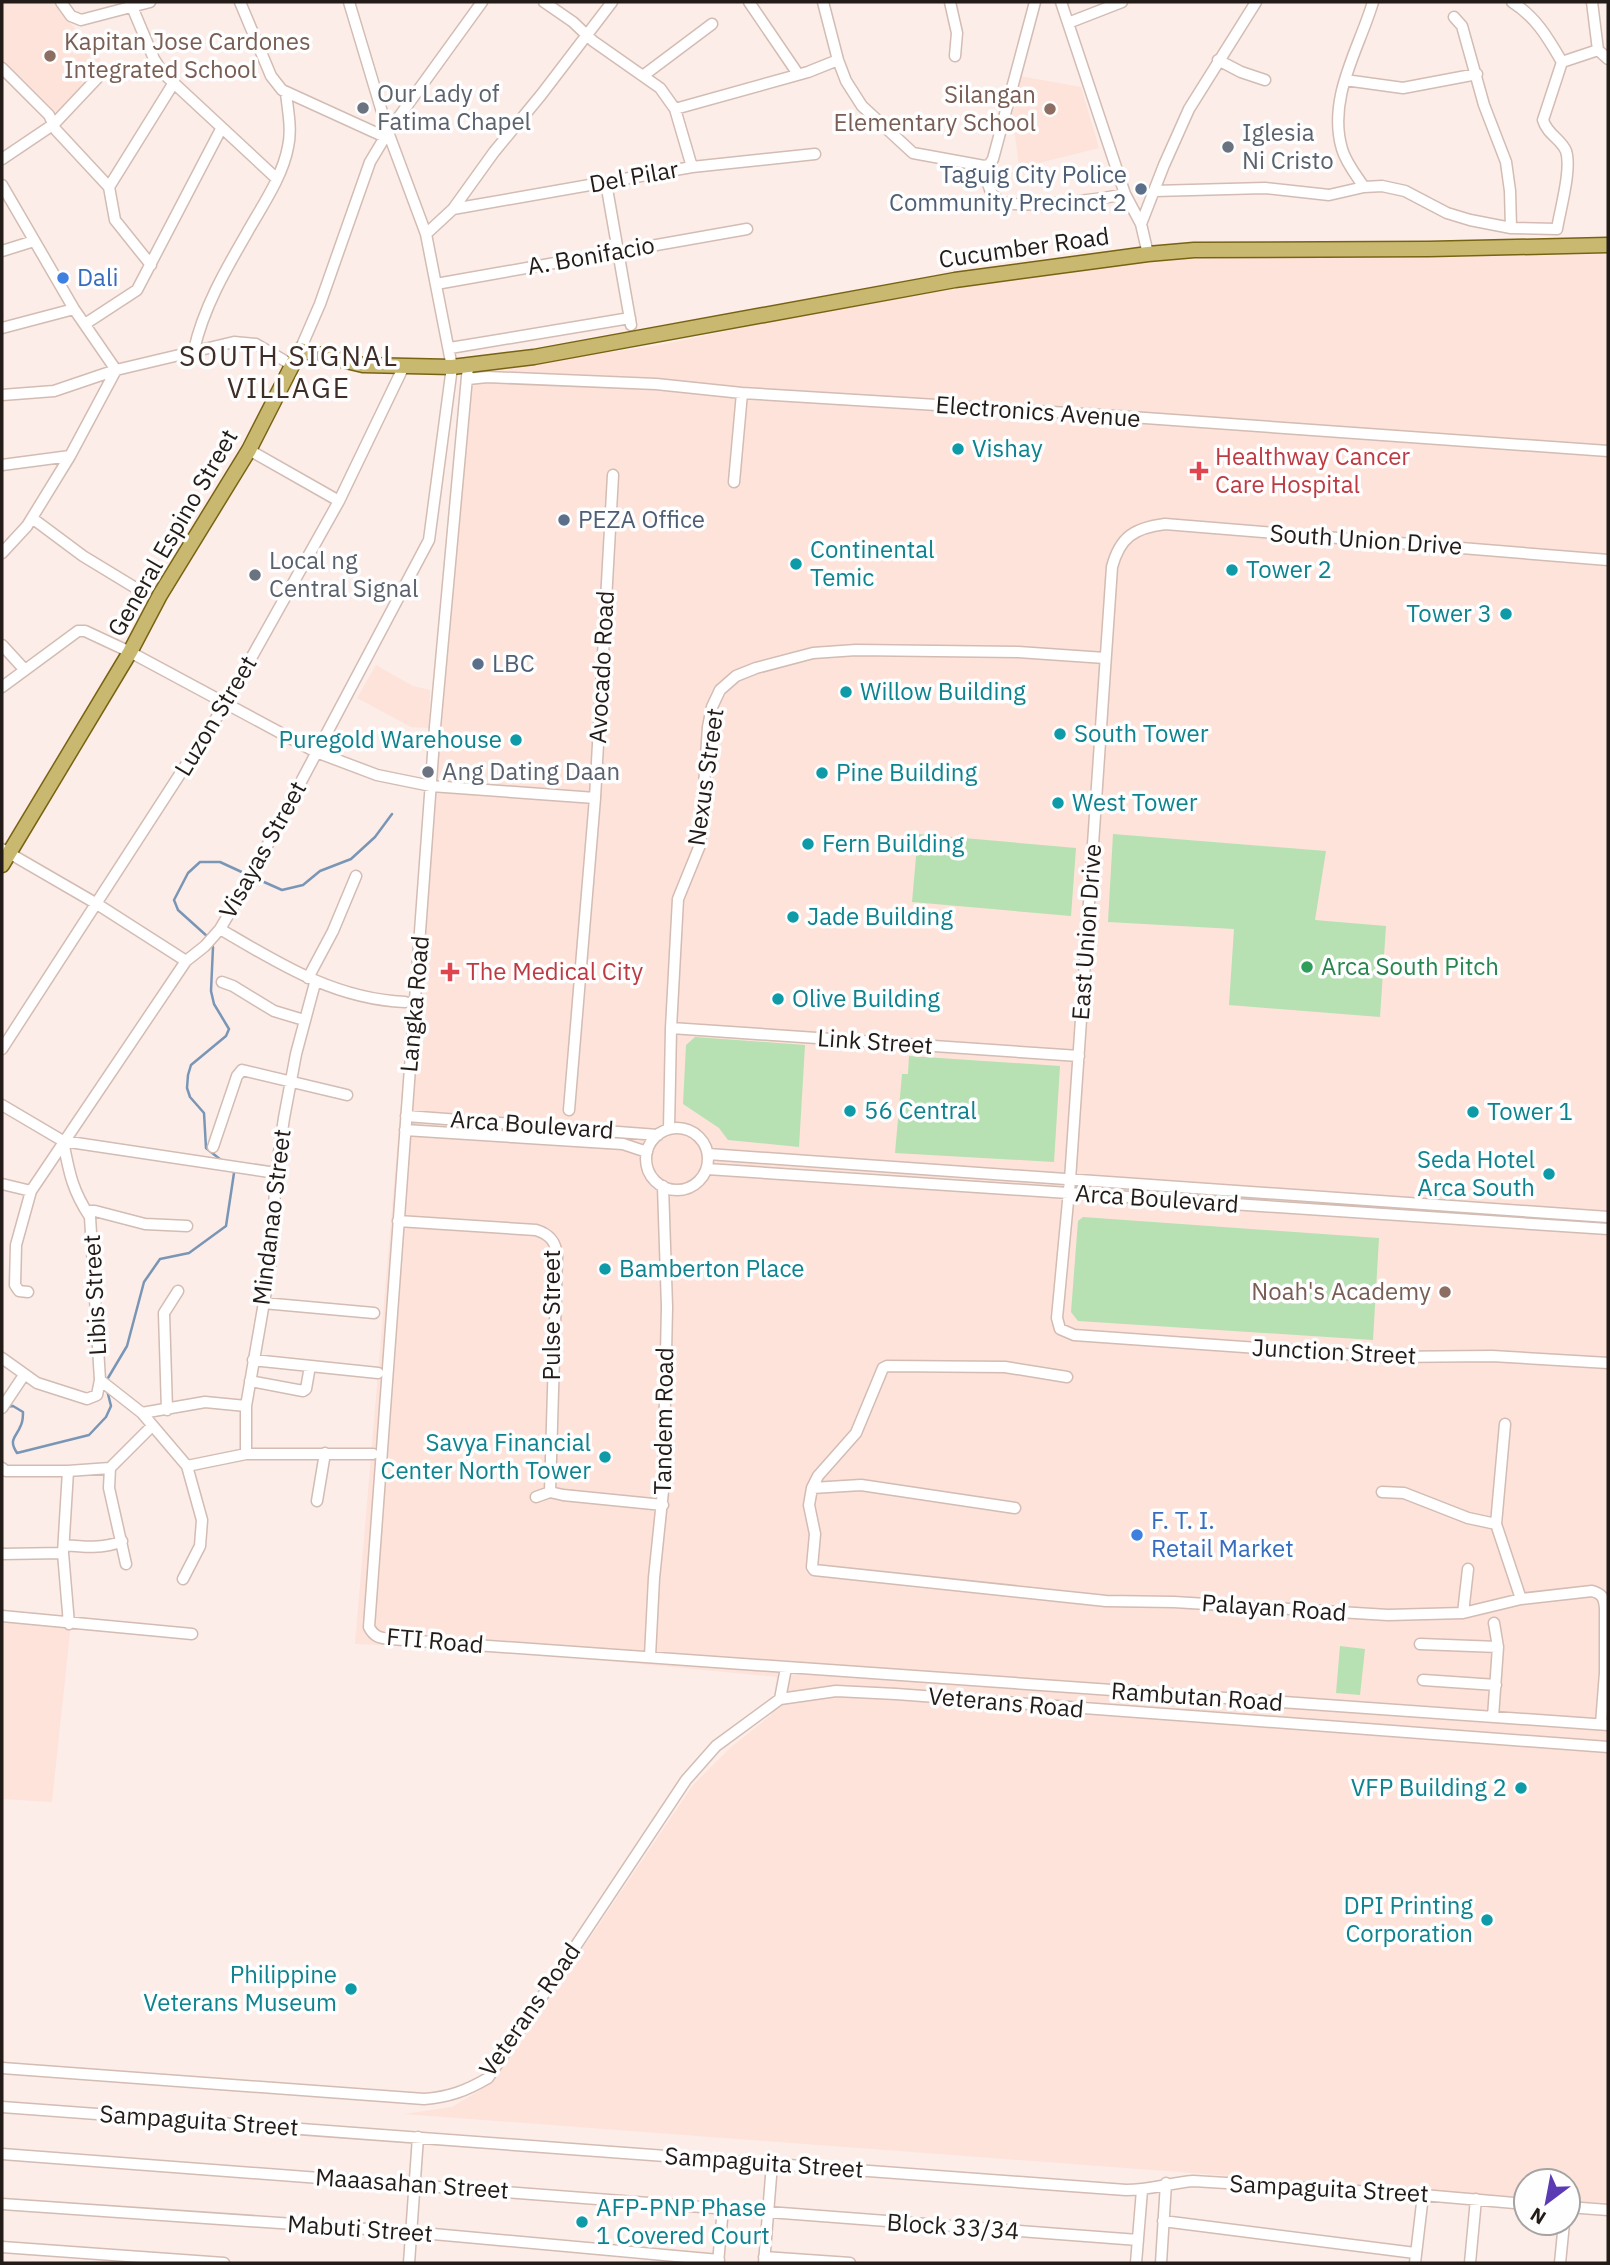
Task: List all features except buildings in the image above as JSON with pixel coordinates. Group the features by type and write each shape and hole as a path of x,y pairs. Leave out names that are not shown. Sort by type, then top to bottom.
{"main road":[{"name":"Cucumber Road","path":"300,350 354,363 403,368 452,368 468,372 534,357 955,280 1148,254 1194,250 1608,245"},
{"name":"General Espino Street","path":"4,856 130,652 160,595 249,450 300,350"}],"street":[{"path":"61,2 71,16 81,20 130,5 150,2"},
{"path":"240,2 271,76 286,93 387,135"},
{"name":"Visayas Street","path":"28,1292 19,1290 16,1285 16,1245 31,1191 186,961 220,929 254,872 429,540 452,368 450,348 426,234 387,135 349,2"},
{"name":"General Espino Street","path":"300,350 320,304 370,162 482,2"},
{"path":"544,2 603,49 660,88 675,109 692,167"},
{"path":"426,234 453,209 494,152 612,2"},
{"path":"749,2 798,74"},
{"path":"823,2 838,60 859,103 908,150 984,166 989,165 993,159 1035,2"},
{"path":"950,2 957,33 955,57"},
{"path":"1061,2 1125,194 1141,225 1148,254"},
{"path":"1068,23 1122,2"},
{"path":"1141,225 1189,109 1256,2"},
{"path":"1364,187 1342,148 1339,103 1373,2"},
{"path":"1154,191 1265,188 1315,195 1382,186 1405,191 1447,213 1511,228 1557,229 1567,156 1564,148 1547,130 1543,120 1562,62 1541,27 1512,2"},
{"path":"1591,2 1598,50 1608,59"},
{"path":"130,5 154,59 173,84 276,178"},
{"path":"1454,17 1462,26 1484,105 1506,162 1511,228"},
{"path":"644,75 712,24"},
{"path":"1562,62 1598,50"},
{"path":"675,109 838,60"},
{"path":"1218,60 1265,80"},
{"path":"2,68 49,114 56,130 108,187 115,220 151,265"},
{"path":"2,159 54,124 103,72"},
{"path":"1345,80 1403,88 1477,74"},
{"path":"108,187 173,84"},
{"path":"194,350 197,334 226,270 276,178 289,145 286,93"},
{"path":"85,324 137,290 221,128"},
{"name":"Del Pilar","path":"453,209 692,167 815,154"},
{"path":"450,348 631,321 606,183"},
{"path":"988,184 993,195 999,200 1015,204 1086,201 1125,194"},
{"path":"2,185 74,309 116,370"},
{"name":"A. Bonifacio","path":"436,284 747,229"},
{"path":"2,251 34,241"},
{"path":"2,328 74,309"},
{"path":"2,395 54,391 116,370 234,342 256,344 292,365"},
{"name":"Luzon Street","path":"2,1049 226,704 339,501 403,368"},
{"path":"2,552 14,542 32,518 70,456 116,370"},
{"name":"Electronics Avenue","path":"468,372 487,377 656,384 742,393 1117,416 1608,452"},
{"name":"Langka Road","path":"398,1221 431,786 468,372"},
{"path":"734,482 742,393"},
{"path":"249,450 339,501"},
{"path":"2,465 70,456"},
{"name":"Avocado Road","path":"569,1110 595,798 613,475"},
{"path":"32,518 83,556 134,587"},
{"name":"South Union Drive","path":"1127,537 1144,527 1165,524 1608,560"},
{"name":"East Union Drive","path":"1060,1329 1057,1318 1069,1194 1112,567 1116,553 1127,537"},
{"path":"2,687 80,630 130,652 316,752 377,775 431,786 595,798"},
{"path":"2,645 24,669"},
{"name":"Nexus Street","path":"663,1132 678,899 700,845 712,707 720,690 736,676 813,653 856,650 1018,652 1105,658"},
{"path":"4,856 97,904 186,961"},
{"name":"Mindanao Street","path":"246,1454 246,1406 271,1262 276,1173 290,1083 312,980 356,876"},
{"path":"220,929 312,980 359,995 404,1002"},
{"path":"222,982 274,1011 304,1020"},
{"name":"Link Street","path":"671,1028 1079,1056"},
{"path":"213,1147 239,1072 243,1070 347,1095"},
{"path":"2,1105 63,1141 276,1173"},
{"name":"Arca Boulevard","path":"406,1116 663,1132"},
{"path":"683,1129 696,1134 705,1146 708,1154 706,1169 703,1176 690,1187 674,1189 663,1186 651,1175 648,1152 663,1132 683,1129"},
{"name":"Arca Boulevard","path":"405,1130 623,1144 648,1152"},
{"name":"Libis Street","path":"63,1141 77,1198 90,1217 100,1380 142,1413 187,1466 202,1520 200,1546 183,1579"},
{"name":"Arca Boulevard","path":"708,1154 1608,1217"},
{"name":"Arca Boulevard","path":"706,1169 1608,1229"},
{"path":"2,1184 31,1191"},
{"name":"Tandem Road","path":"650,1656 654,1578 663,1505 667,1307 663,1186"},
{"path":"87,1212 95,1211 145,1224 187,1226"},
{"name":"Pulse Street","path":"398,1221 536,1230 547,1233 552,1239 557,1256 550,1492"},
{"name":"FTI Road","path":"398,1221 369,1627 372,1632 376,1636 390,1639 786,1668"},
{"path":"167,1410 164,1313 178,1291"},
{"path":"263,1303 374,1313"},
{"name":"Junction Street","path":"1060,1329 1074,1335 1359,1355 1492,1356 1608,1363"},
{"path":"2,1358 37,1383 88,1399 96,1395 100,1380"},
{"path":"253,1360 378,1373"},
{"path":"250,1381 303,1391 306,1389 310,1366"},
{"path":"812,1488 818,1476 856,1433 881,1372 887,1366 1005,1367 1067,1377"},
{"path":"5,1398 24,1375"},
{"path":"142,1413 205,1402 246,1406"},
{"path":"1505,1424 1496,1524 1521,1599"},
{"path":"2,1468 6,1471 68,1471 110,1468 152,1426"},
{"path":"317,1502 324,1453"},
{"path":"187,1466 246,1454 373,1454"},
{"path":"110,1468 109,1488 126,1564"},
{"path":"68,1471 64,1549 69,1624"},
{"path":"812,1488 861,1485 952,1496 1015,1508"},
{"name":"Palayan Road","path":"812,1488 809,1505 815,1534 814,1570 1106,1601 1174,1602 1388,1615 1463,1613 1521,1599 1592,1591 1600,1593 1604,1598 1604,1724"},
{"path":"536,1497 550,1492 663,1505"},
{"path":"1381,1492 1404,1493 1468,1518 1496,1524"},
{"path":"2,1555 107,1546 122,1541"},
{"path":"1463,1613 1468,1569"},
{"path":"2,1616 192,1634"},
{"path":"1493,1717 1498,1647 1494,1623"},
{"path":"1420,1644 1498,1647"},
{"path":"780,1699 786,1668"},
{"name":"Rambutan Road","path":"786,1668 1604,1724"},
{"path":"1423,1680 1496,1685"},
{"name":"Veterans Road","path":"2,2068 424,2099 468,2090 488,2078 686,1780 716,1746 780,1699 836,1691 896,1694 1608,1747"},
{"name":"Sampaguita Street","path":"2,2107 1142,2190 1166,2183 1193,2181 1512,2203"},
{"path":"409,2263 418,2137"},
{"name":"Maaasahan Street","path":"2,2154 769,2211"},
{"path":"772,2164 764,2260 850,2263"},
{"path":"1161,2263 1166,2183"},
{"path":"1136,2263 1142,2190"},
{"path":"1163,2221 1415,2258 1423,2195"},
{"path":"1470,2263 1476,2199"},
{"name":"Mabuti Street","path":"2,2204 411,2232 719,2261"},
{"path":"719,2261 723,2208"},
{"path":"1582,2208 1608,2210"},
{"name":"Block 33/34","path":"769,2211 1138,2240"},
{"path":"1560,2263 1563,2237"},
{"path":"2,2247 224,2263"}],"shaded area":[{"name":"Kapitan Jose Cardones Integrated School","path":"2,2 57,2 69,22 97,52 103,68 57,113 2,60"},
{"name":"Silangan Elementary School","path":"1020,76 1081,87 1099,148 1019,168 1015,134 1008,132"},
{"path":"1608,254 1608,2203 1582,2202 1582,2167 1512,2167 1512,2197 404,2114 452,2107 492,2083 693,1785 730,1748 771,1715 777,1677 470,1648 355,1644 463,374 655,346 830,309 1143,259"},
{"path":"376,665 413,686 430,690 429,728 411,727 357,698"},
{"path":"2,1617 71,1623 52,1802 2,1799"}],"green space":[{"path":"918,834 1076,848 1071,916 912,902"},
{"path":"1113,834 1326,851 1315,920 1386,926 1380,1017 1229,1005 1234,929 1108,922"},
{"path":"695,1037 805,1045 799,1147 728,1140 719,1128 683,1104 686,1045"},
{"path":"909,1056 1060,1066 1054,1162 895,1153 902,1074 908,1074"},
{"path":"1083,1217 1379,1238 1373,1340 1078,1321 1071,1312 1078,1221"},
{"path":"1340,1646 1365,1649 1360,1695 1336,1693"}],"waterway":[{"path":"255,878 282,890 303,885 320,871 351,859 375,837 392,814"},
{"path":"208,937 178,910 174,900 188,873 200,862 220,862 246,874"},
{"path":"213,947 211,991 214,1004 229,1029 226,1036 191,1065 187,1088 190,1097 204,1113 206,1148 221,1160"},
{"path":"108,1378 127,1346 144,1282 160,1259 189,1253 226,1226 234,1173 231,1169"},
{"path":"6,1407 13,1406 23,1412 22,1423 13,1441 17,1453 89,1435 106,1417 111,1406 107,1390"}],"place":[{"name":"Kapitan Jose Cardones Integrated School","path":"50,56"},
{"name":"Our Lady of Fatima Chapel","path":"363,108"},
{"name":"Silangan Elementary School","path":"1050,109"},
{"name":"Iglesia Ni Cristo","path":"1228,147"},
{"name":"Taguig City Police Community Precinct 2","path":"1141,189"},
{"name":"Dali","path":"63,278"},
{"name":"Vishay","path":"958,449"},
{"name":"Healthway Cancer Care Hospital","path":"1199,471"},
{"name":"PEZA Office","path":"564,520"},
{"name":"Continental Temic","path":"796,564"},
{"name":"Tower 2","path":"1232,570"},
{"name":"Local ng Central Signal","path":"255,575"},
{"name":"Tower 3","path":"1506,614"},
{"name":"LBC","path":"478,664"},
{"name":"Willow Building","path":"846,692"},
{"name":"South Tower","path":"1060,734"},
{"name":"Puregold Warehouse","path":"516,740"},
{"name":"Ang Dating Daan","path":"428,772"},
{"name":"Pine Building","path":"822,773"},
{"name":"West Tower","path":"1058,803"},
{"name":"Fern Building","path":"808,844"},
{"name":"Jade Building","path":"793,917"},
{"name":"Arca South Pitch","path":"1307,967"},
{"name":"The Medical City","path":"450,972"},
{"name":"Olive Building","path":"778,999"},
{"name":"56 Central","path":"850,1111"},
{"name":"Tower 1","path":"1473,1112"},
{"name":"Seda Hotel Arca South","path":"1549,1174"},
{"name":"Bamberton Place","path":"605,1269"},
{"name":"Noah's Academy","path":"1445,1292"},
{"name":"Savya Financial Center North Tower","path":"605,1457"},
{"name":"F. T. I. Retail Market","path":"1137,1535"},
{"name":"VFP Building 2","path":"1521,1788"},
{"name":"DPI Printing Corporation","path":"1487,1920"},
{"name":"Philippine Veterans Museum","path":"351,1989"},
{"name":"AFP-PNP Phase 1 Covered Court","path":"582,2222"}],"district":[{"name":"SOUTH SIGNAL VILLAGE","path":"289,372"}]}
